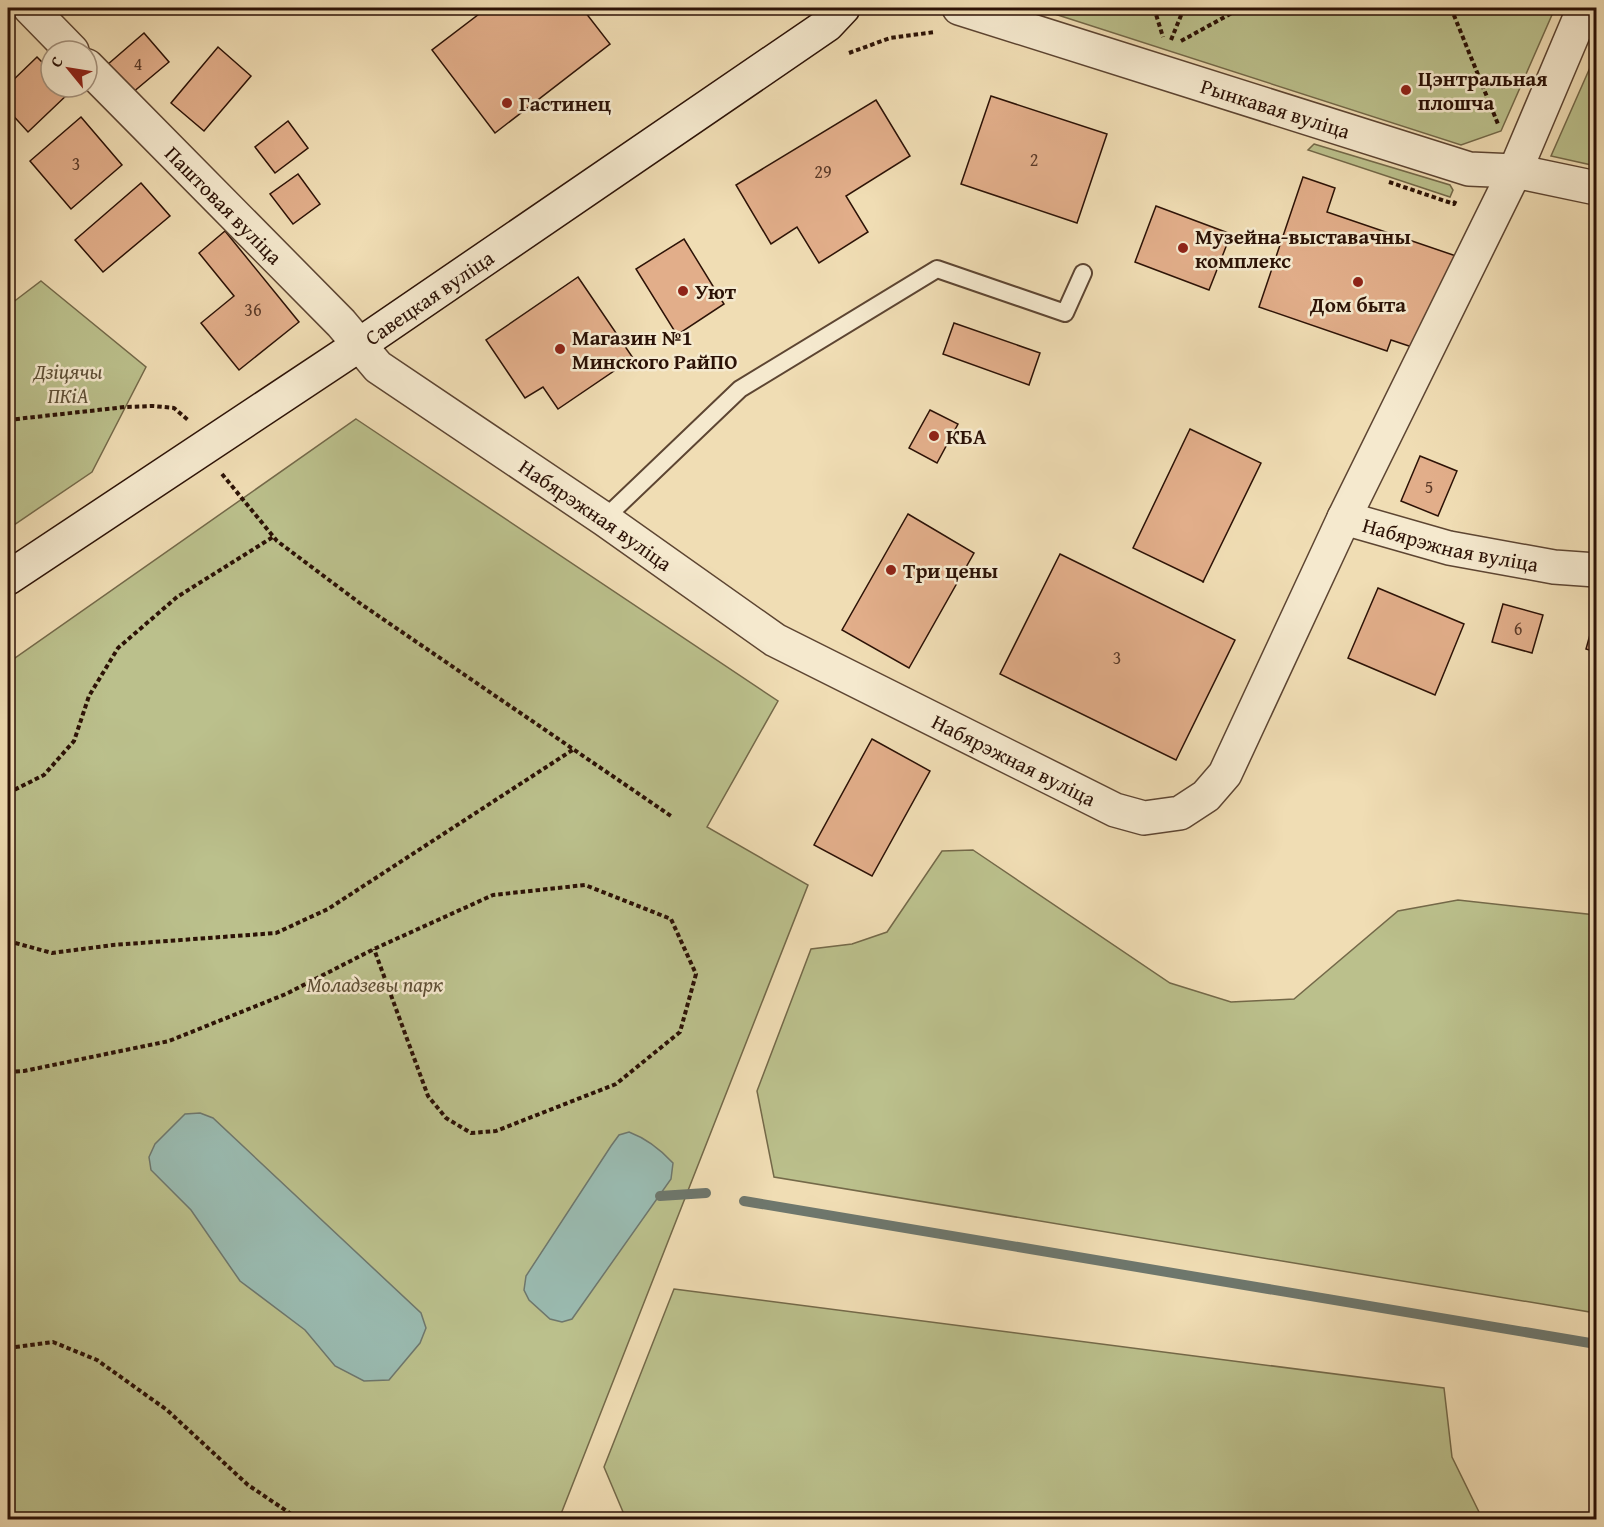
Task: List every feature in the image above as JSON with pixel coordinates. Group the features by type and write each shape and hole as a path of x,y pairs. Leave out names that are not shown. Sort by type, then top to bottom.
{"street":[{"name":"Савецкая вуліца","path":"8,578 359,345 828,25 843,8"},
{"name":"Рынкавая вуліца","path":"959,8 1469,169 1515,171 1596,188"},
{"path":"1344,518 1515,171 1584,8"},
{"path":"36,10 61,39"},
{"name":"Паштовая вуліца","path":"99,78 341,323 359,345"},
{"name":"Набярэжная вуліца","path":"359,345 378,368 604,519 775,640 1114,810 1144,818 1180,813 1206,796 1226,774 1344,518 1449,548 1554,567 1596,570"}],"lane":[{"path":"604,519 740,389 937,269 1065,313 1083,273"}],"path":[{"path":"1154,8 1164,39"},
{"path":"1167,49 1184,8"},
{"path":"1176,44 1241,8"},
{"path":"1451,8 1501,131"},
{"path":"8,420 153,406 174,408 187,419"},
{"path":"216,467 273,537 360,604 671,816"},
{"path":"8,793 44,775 74,741 89,696 118,648 177,597 273,537"},
{"path":"8,941 52,953 113,945 276,933 328,909 574,749"},
{"path":"8,1071 24,1071 170,1041 286,994 374,949 493,895 585,885 671,920 696,974 680,1032 616,1084 496,1131 471,1133 446,1118 428,1096 374,949"},
{"path":"8,1348 53,1342 97,1360 167,1410 248,1485 300,1520"}],"green space":[{"name":"Цэнтральная плошча","path":"1036,8 1555,8 1501,131 1461,145"},
{"path":"1596,54 1596,166 1551,156"},
{"path":"1314,144 1450,185 1453,190 1450,197 1308,150"},
{"name":"Дзіцячы ПКіА","path":"41,281 146,367 92,472 8,529 8,306"},
{"name":"Моладзевы парк","path":"356,419 778,701 707,827 808,885 559,1519 8,1519 8,663"},
{"path":"973,850 1170,983 1231,1002 1294,999 1398,911 1458,900 1596,915 1596,1313 774,1177 757,1091 811,949 852,944 887,932 942,851"},
{"path":"674,1289 1444,1388 1452,1457 1480,1514 1489,1519 626,1519 604,1467"}],"water":[{"path":"200,1113 213,1118 421,1313 426,1328 420,1343 389,1380 364,1381 335,1366 305,1330 240,1281 191,1210 151,1170 149,1157 155,1144 185,1114"},
{"path":"629,1132 652,1145 673,1163 671,1179 572,1319 562,1322 550,1319 529,1300 524,1290 526,1276 611,1146 619,1135"}],"building":[{"path":"487,8 582,8 610,44 495,133 432,50"},
{"path":"144,33 169,62 132,93 107,65"},
{"path":"218,47 251,76 204,131 171,103"},
{"path":"37,57 39,59 39,99 63,99 28,132 8,110 8,85"},
{"path":"991,96 1107,134 1077,223 961,184"},
{"path":"876,100 910,156 846,196 868,232 819,263 797,227 771,244 736,185"},
{"path":"81,117 122,165 71,209 30,161"},
{"path":"288,121 308,148 275,173 255,147"},
{"path":"298,174 320,204 293,224 270,194"},
{"name":"Дом быта","path":"1303,177 1335,188 1327,212 1456,256 1424,351 1391,340 1387,351 1259,307"},
{"path":"141,183 170,216 103,272 75,240"},
{"name":"Музейна-выставачны комплекс","path":"1156,206 1231,234 1209,290 1135,262"},
{"path":"225,231 299,322 239,370 201,323 234,296 199,253"},
{"name":"Уют","path":"684,239 724,304 677,335 636,269"},
{"name":"Магазин №1 Минского РайПО","path":"578,277 633,358 558,409 543,387 525,398 486,340"},
{"path":"954,323 1040,353 1029,385 943,354"},
{"name":"КБА","path":"930,410 958,424 937,463 909,448"},
{"path":"1190,429 1261,463 1203,582 1133,548"},
{"path":"1420,456 1457,471 1438,516 1401,501"},
{"path":"908,514 974,553 909,668 842,630"},
{"path":"1060,554 1235,640 1176,760 1000,674"},
{"path":"1378,588 1464,624 1435,695 1348,658"},
{"path":"1503,604 1543,615 1532,653 1492,642"},
{"path":"1596,613 1596,652 1586,649"},
{"path":"872,739 930,771 872,876 814,845"}],"waterway":[{"path":"660,1196 706,1193"},
{"path":"744,1201 1596,1344"}],"place":[{"name":"Цэнтральная плошча","path":"1406,90"},
{"name":"Гастинец","path":"507,103"},
{"name":"Музейна-выставачны комплекс","path":"1183,248"},
{"name":"Дом быта","path":"1358,282"},
{"name":"Уют","path":"683,291"},
{"name":"Магазин №1 Минского РайПО","path":"560,349"},
{"name":"КБА","path":"934,436"},
{"name":"Три цены","path":"891,570"}]}
